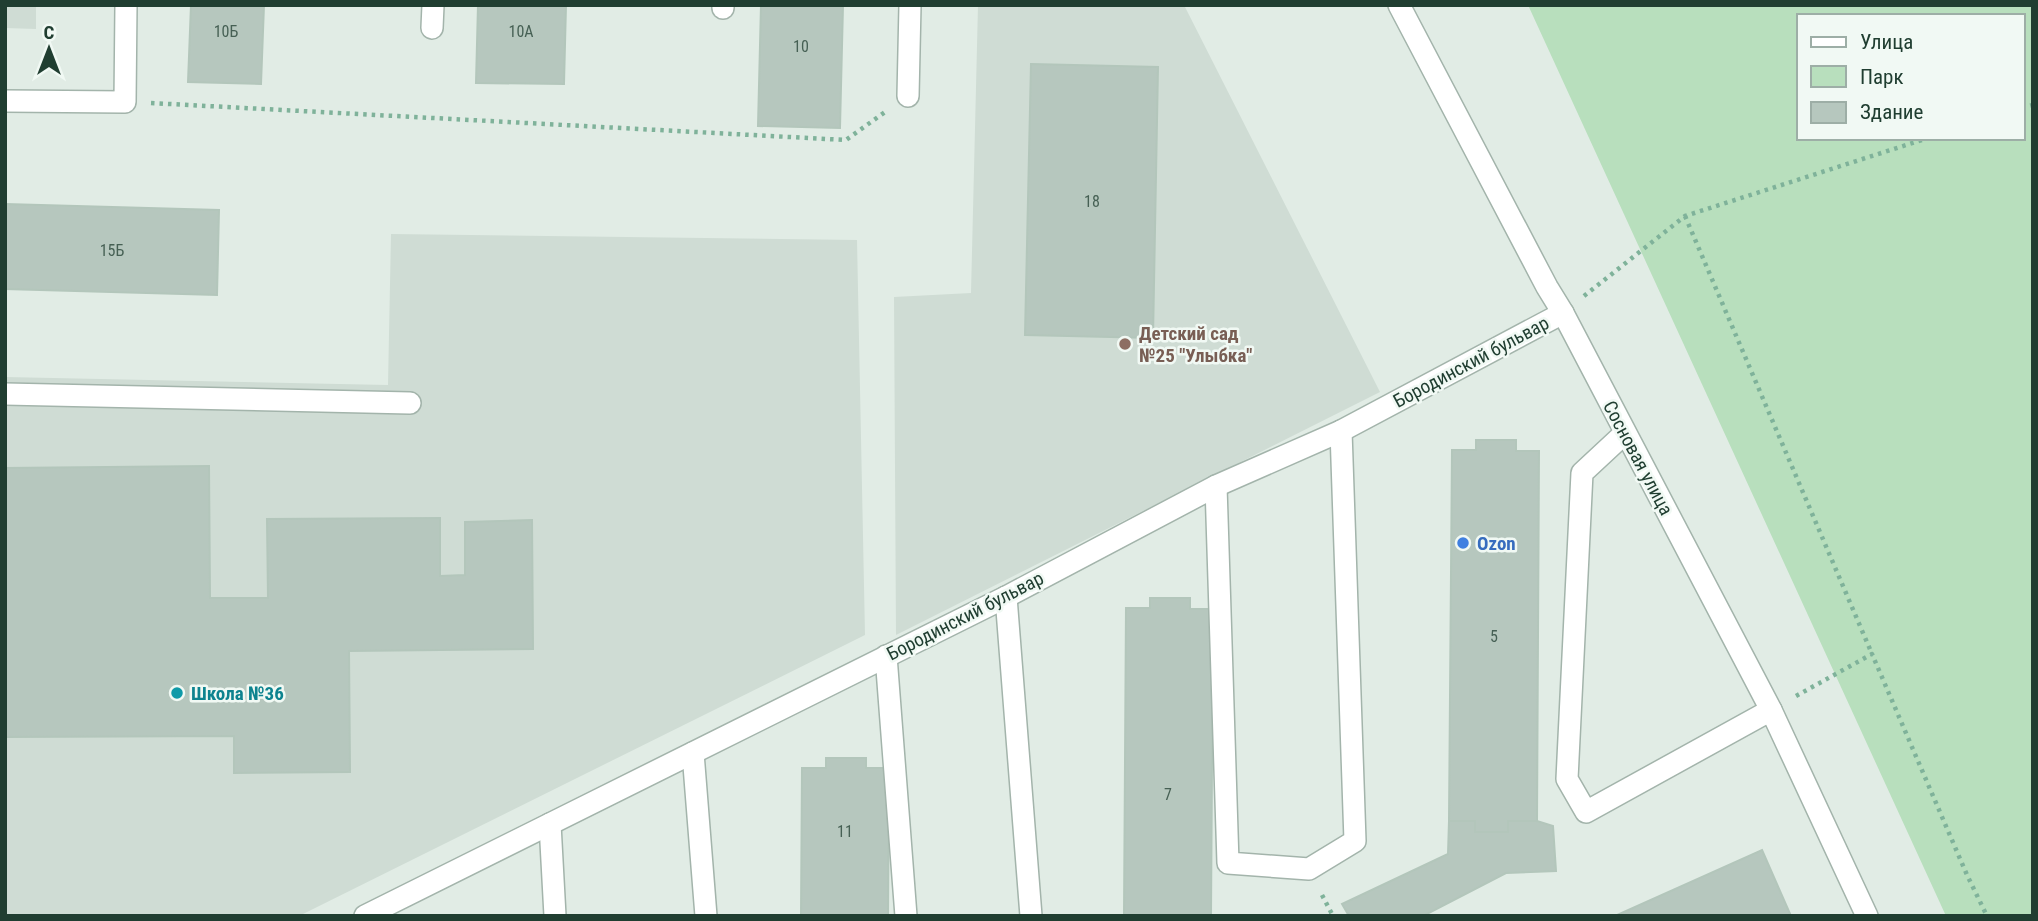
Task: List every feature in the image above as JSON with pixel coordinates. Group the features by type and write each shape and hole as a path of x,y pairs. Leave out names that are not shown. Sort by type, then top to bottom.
{"street":[{"path":"5,101 125,102 126,5"},
{"path":"432,28 433,5"},
{"path":"908,96 911,5"},
{"name":"Сосновая улица","path":"1399,5 1771,710 1867,916"},
{"name":"Бородинский бульвар","path":"365,916 1006,597 1216,486 1342,431 1563,313"},
{"path":"5,394 410,403"},
{"path":"1216,486 1228,863 1309,869 1355,841 1342,431"},
{"path":"1625,433 1582,473 1567,779 1586,812 1771,710"},
{"path":"1006,597 1031,916"},
{"path":"887,656 906,916"},
{"path":"693,753 706,916"},
{"path":"550,824 555,916"}],"path":[{"path":"125,102 846,140 908,96"},
{"path":"1563,313 1685,216 1922,140"},
{"path":"1685,216 1967,875 1987,916"},
{"path":"1771,710 1872,654"}],"shaded area":[{"path":"5,5 36,5 36,29 5,28"},
{"name":"Детский сад №25 \"Улыбка\"","path":"978,5 1184,5 1380,392 896,635 894,297 971,293"},
{"path":"391,234 857,240 865,635 299,916 5,916 5,377 388,385"}],"green space":[{"path":"1528,5 2033,5 2033,916 1946,916"}],"building":[{"path":"191,5 264,5 261,84 188,82"},
{"path":"478,5 566,5 564,84 476,83"},
{"path":"761,5 843,5 840,128 758,126"},
{"path":"1031,64 1158,67 1153,338 1025,335"},
{"path":"5,204 219,210 217,295 5,289"},
{"path":"1476,440 1516,440 1516,451 1539,451 1537,821 1508,821 1508,832 1475,832 1475,821 1449,821 1452,450 1476,450"},
{"name":"Школа №36","path":"209,466 210,598 268,598 267,519 440,518 440,576 465,575 465,522 532,520 533,649 349,651 350,772 234,773 234,736 5,737 5,468"},
{"path":"1150,598 1190,598 1190,609 1213,609 1211,916 1124,916 1126,608 1150,608"},
{"path":"826,758 866,758 866,768 889,768 888,916 801,916 802,768 826,768"},
{"path":"1449,821 1475,821 1475,832 1508,832 1508,821 1537,821 1553,826 1556,871 1506,873 1423,916 1349,916 1342,904 1448,854"},
{"path":"1762,850 1791,916 1615,916"}],"place":[{"name":"Детский сад №25 \"Улыбка\"","path":"1125,344"},
{"name":"Ozon","path":"1463,543"},
{"name":"Школа №36","path":"177,693"}]}
